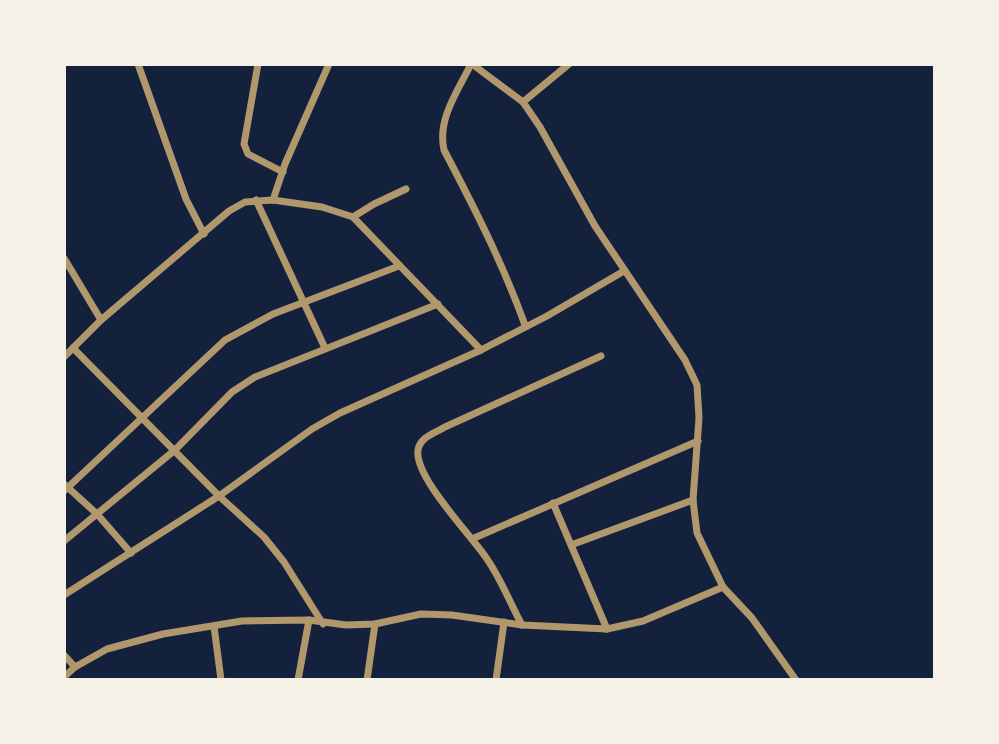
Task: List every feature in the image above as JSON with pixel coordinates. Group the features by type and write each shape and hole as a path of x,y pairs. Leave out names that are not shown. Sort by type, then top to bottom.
{"street":[{"path":"138,64 186,199 204,234"},
{"path":"258,64 244,144 248,154 283,172"},
{"path":"273,200 329,64"},
{"path":"525,325 497,254 444,150 441,136 443,122 471,64 523,102 624,271 685,360 697,385 698,441 693,500 697,533 723,587 752,618 796,680"},
{"path":"523,102 569,64"},
{"path":"353,217 406,189"},
{"path":"256,200 325,348"},
{"path":"64,357 101,320 237,206 256,200 322,207 353,217 481,350"},
{"path":"64,258 101,320"},
{"path":"131,553 97,514 65,487 144,418 225,340 273,314 399,266"},
{"path":"64,595 219,496 331,418 481,350 624,271"},
{"path":"64,541 175,450 232,392 255,377 438,304"},
{"path":"73,348 219,496 264,537 284,562 323,624"},
{"path":"522,625 489,562 436,495 418,455 423,439 601,356"},
{"path":"472,539 698,441"},
{"path":"571,545 693,500"},
{"path":"553,503 607,629"},
{"path":"64,677 107,649 163,634 242,621 309,620 323,624 375,624 421,614 522,625 607,629 643,621 723,587"},
{"path":"298,680 309,620"},
{"path":"496,680 504,622"},
{"path":"367,680 375,624"},
{"path":"214,626 221,680"},
{"path":"64,655 75,667"}]}
